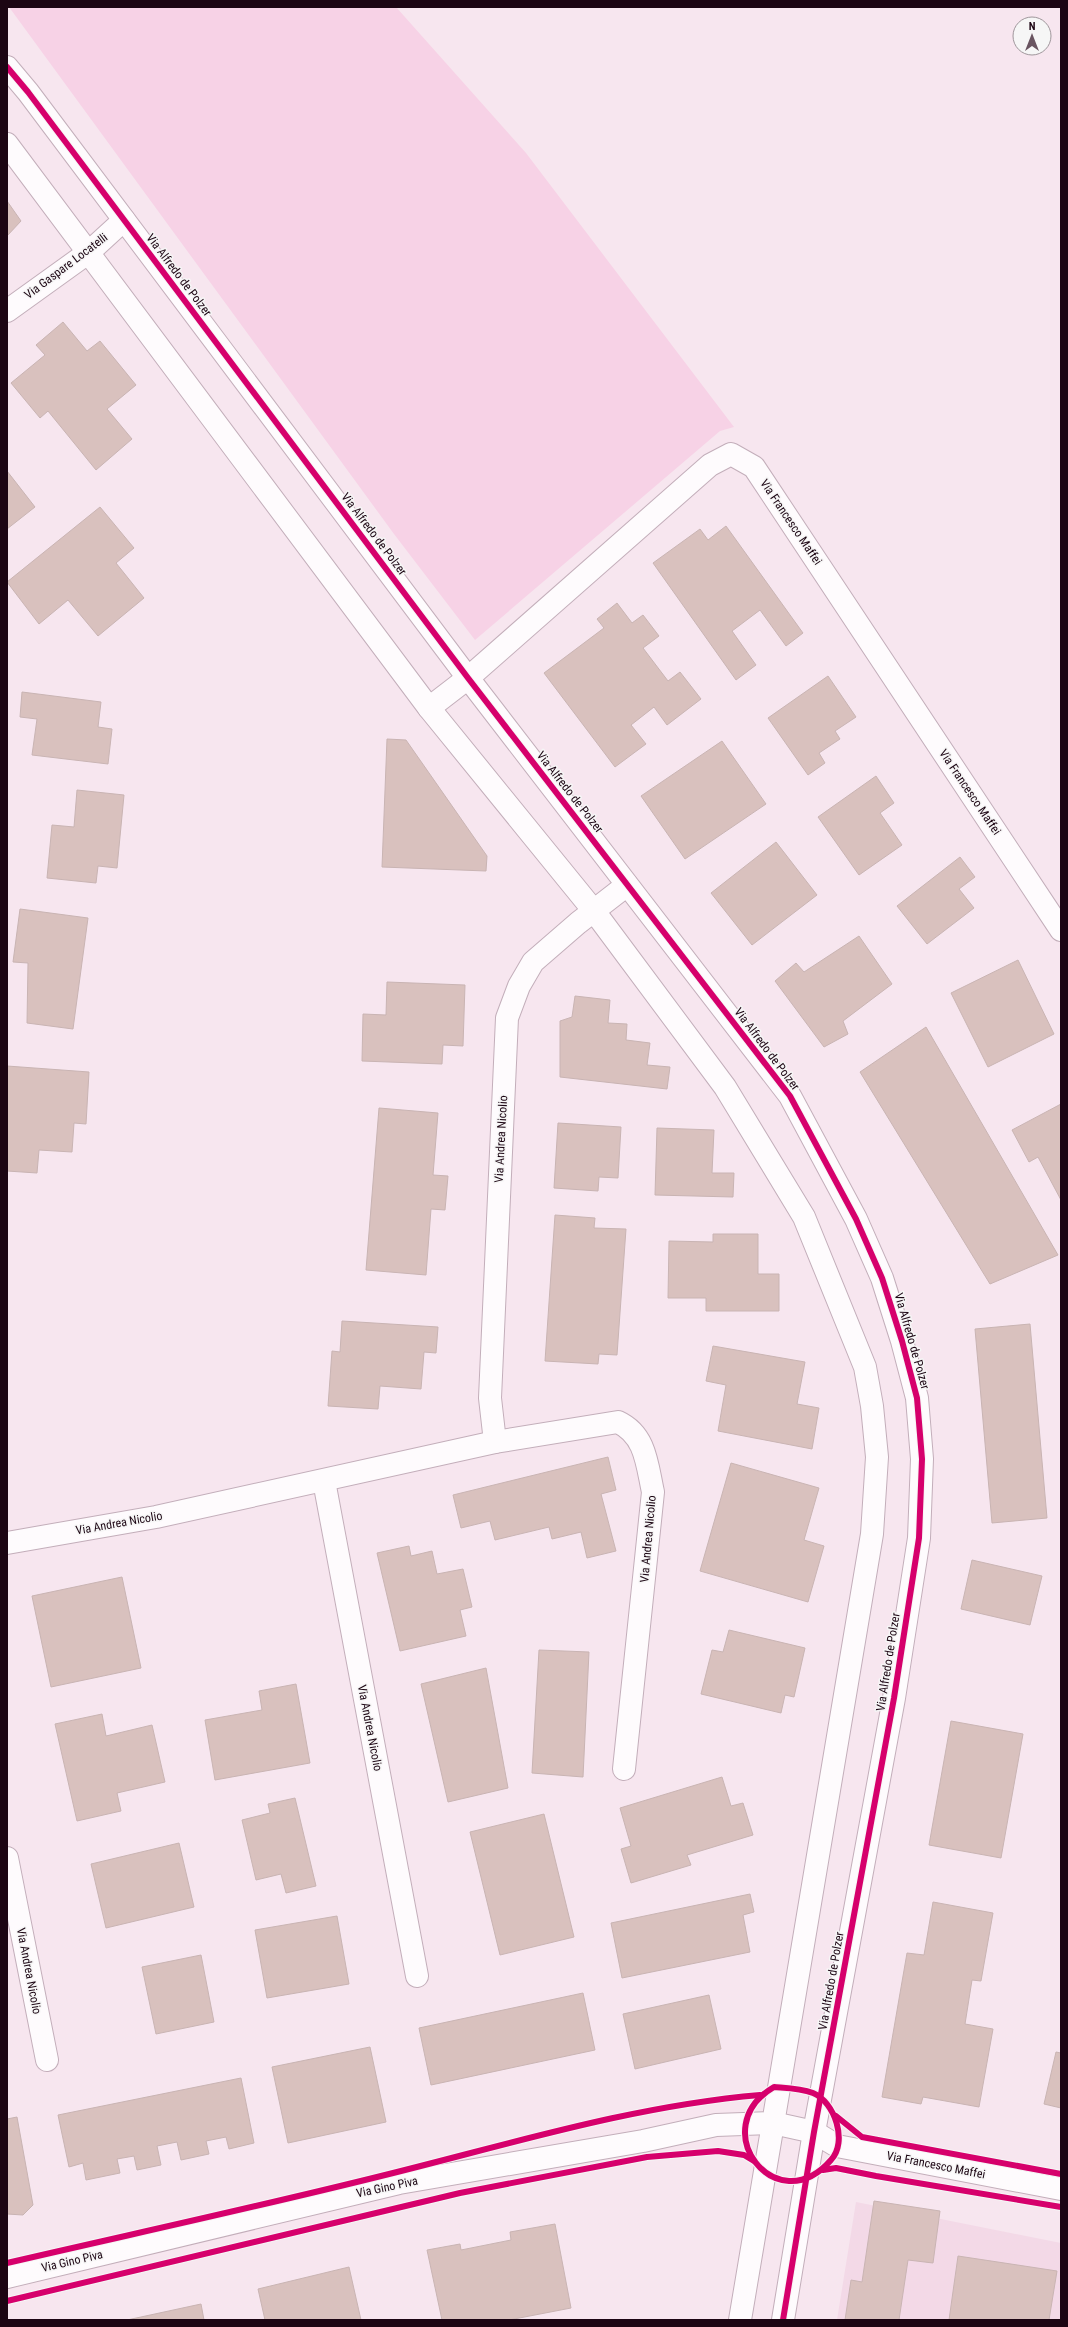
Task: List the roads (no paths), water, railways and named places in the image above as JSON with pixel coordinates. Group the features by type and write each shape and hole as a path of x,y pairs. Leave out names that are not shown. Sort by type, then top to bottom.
{"street":[{"name":"Via Alfredo de Polzer","path":"7,67 28,92 468,678 790,1096 856,1219 882,1278 902,1341 916,1398 922,1459 919,1538 894,1698 814,2132 783,2320"},
{"path":"7,144 429,708 594,911 725,1087 804,1217 866,1367 872,1406 877,1457 872,1534 740,2320"},
{"name":"Via Gaspare Locatelli","path":"7,311 89,252 124,220"},
{"name":"Via Francesco Maffei","path":"429,708 468,678 710,465 731,454 754,466 1061,930"},
{"name":"Via Andrea Nicolio","path":"495,1442 490,1398 507,1018 519,986 533,962 627,885"},
{"name":"Via Andrea Nicolio","path":"7,1543 156,1517 495,1442 618,1422 631,1428 644,1450 653,1492 624,1769"},
{"name":"Via Andrea Nicolio","path":"324,1481 417,1976"},
{"name":"Via Andrea Nicolio","path":"7,1858 47,2060"},
{"name":"Via Gino Piva","path":"7,2277 399,2183 643,2141 716,2125 773,2123 814,2132"},
{"name":"Via Francesco Maffei","path":"814,2132 837,2146 1061,2189"}]}
